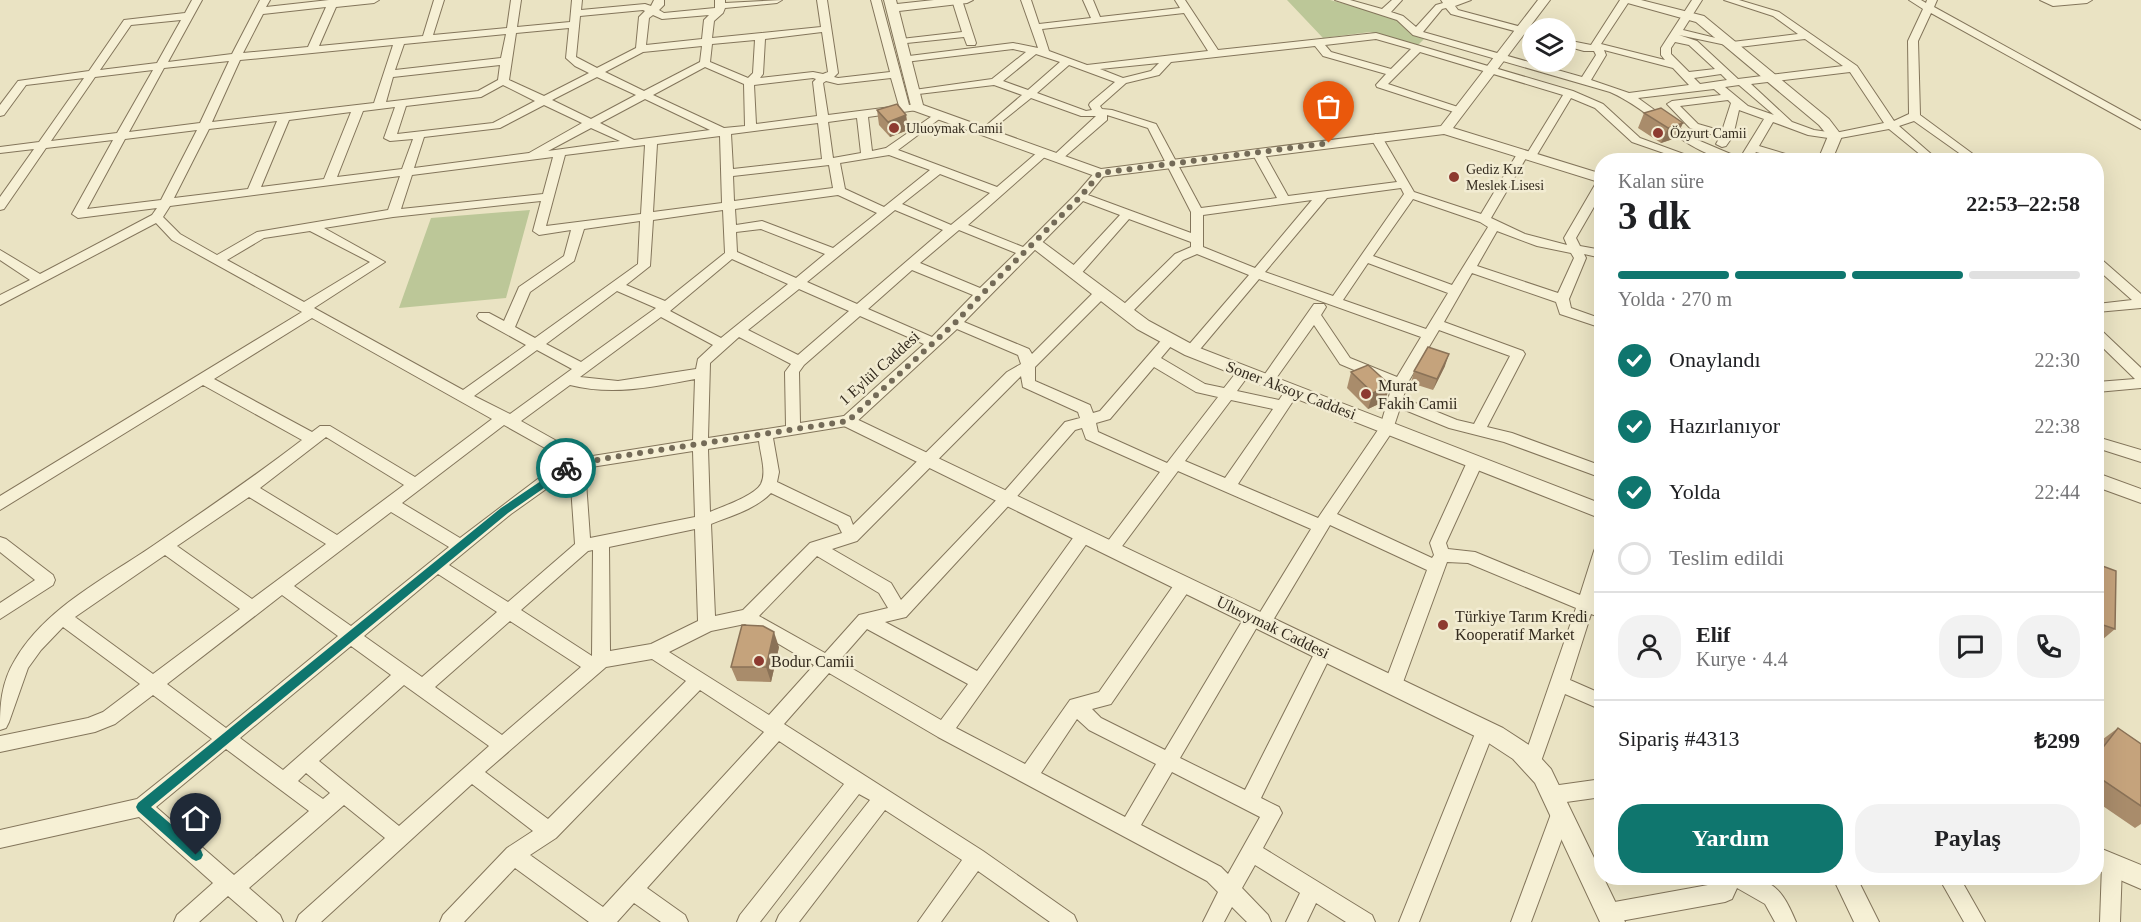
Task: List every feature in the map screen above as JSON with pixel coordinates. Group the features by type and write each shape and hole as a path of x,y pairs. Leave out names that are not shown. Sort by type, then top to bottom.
{"street":[{"path":"197,0 78,214 911,108 938,115 1100,173 1445,130 1594,178"},
{"path":"0,301 157,218 167,203 205,127 235,57 262,6 374,0"},
{"path":"427,39 439,0"},
{"path":"503,81 504,61 516,0"},
{"path":"577,0 571,58 599,74 725,133"},
{"path":"641,49 644,16 659,5 659,0"},
{"path":"0,114 22,83 235,57 510,31 645,7 662,16 720,6 777,0"},
{"path":"822,0 833,73 818,82 821,120 839,191"},
{"path":"876,0 896,74 911,108"},
{"path":"911,108 914,93 891,4 961,0 974,51"},
{"path":"1026,0 1036,27 1040,52"},
{"path":"1088,0 1097,21"},
{"path":"1180,0 1215,54"},
{"path":"1340,0 1400,18 1417,33 1585,81 1628,96 1678,133 1716,152 1727,136 1733,100"},
{"path":"1384,13 1396,0"},
{"path":"1417,33 1438,7 1448,2 1467,0"},
{"path":"1534,18 1544,0"},
{"path":"1585,81 1601,55 1595,43 1626,0 1700,19 1824,122 1835,136"},
{"path":"1697,0 1666,48 1666,55 1673,65 1698,87"},
{"path":"1729,0 1776,14 1853,68 1891,125 1925,153"},
{"path":"1914,0 1931,4 2141,126"},
{"path":"2045,0 2053,3 2087,0"},
{"path":"312,50 333,2"},
{"path":"1448,2 1454,12 1522,31"},
{"path":"1915,116 1913,41 1931,4"},
{"path":"705,63 709,20 720,6"},
{"path":"1036,27 1186,10"},
{"path":"0,206 128,22 188,16"},
{"path":"402,103 390,138 496,126 599,74 641,49 826,29"},
{"path":"901,42 968,34"},
{"path":"1675,35 1729,43 1808,36"},
{"path":"1675,35 1693,43 1723,71 1793,127"},
{"path":"749,82 758,74 759,36"},
{"path":"1085,68 1376,36 1569,93 1599,106 1636,140 1672,153"},
{"path":"1445,130 1500,58 1522,37"},
{"path":"379,106 399,42"},
{"path":"1317,42 1327,54 1394,72"},
{"path":"905,59 1013,46 1040,52 1122,81"},
{"path":"1576,46 1584,48 1607,47 1673,65"},
{"path":"1418,48 1381,85 1460,111"},
{"path":"914,93 995,82 1040,52"},
{"path":"1057,158 1103,118 1097,113 1094,105 1122,81 1155,74 1168,59"},
{"path":"389,74 504,61"},
{"path":"985,132 1068,62"},
{"path":"527,158 643,94 705,63 749,82 813,75 838,81 896,74"},
{"path":"1628,96 1853,68"},
{"path":"1685,76 1723,71"},
{"path":"503,81 544,103 633,144"},
{"path":"0,150 481,94 503,81"},
{"path":"749,82 751,129"},
{"path":"995,82 1085,114 1108,112 1152,126 1197,212 1197,244"},
{"path":"1716,85 1733,100 1769,119 1812,133 1835,136 1891,125 1915,116"},
{"path":"1128,829 1167,761 1258,620 1387,428 1400,384 1470,268 1489,223 1527,155 1569,93"},
{"path":"1727,136 1694,126 1672,104 1733,100"},
{"path":"329,182 358,109"},
{"path":"862,115 867,156"},
{"path":"727,173 831,161 890,151 938,115"},
{"path":"1915,116 1966,153"},
{"path":"253,192 284,118"},
{"path":"1749,153 1769,119"},
{"path":"1678,133 1694,126"},
{"path":"725,133 731,254"},
{"path":"393,213 420,134"},
{"path":"1828,153 1835,136"},
{"path":"1376,137 1407,189"},
{"path":"1666,151 1689,140"},
{"path":"464,396 644,266 651,142"},
{"path":"1752,147 1772,153"},
{"path":"890,151 997,191"},
{"path":"560,153 539,231 839,191 1030,248"},
{"path":"793,430 792,372 799,362 910,264 1043,153"},
{"path":"1258,153 1284,200"},
{"path":"707,624 700,444 703,362 722,344 938,170"},
{"name":"1 Eylül Caddesi","path":"142,807 437,565 560,470 577,464 848,421 955,323 1081,196 1100,173"},
{"path":"1197,212 1323,195 1407,189 1489,223 1560,248 1594,251"},
{"path":"1267,381 1314,315 1366,258 1407,189"},
{"path":"1191,351 1323,195"},
{"path":"1594,195 1570,238 1580,258 1562,299 1565,310 1594,321"},
{"path":"1081,196 1197,244 1256,273 1330,300 1518,354 1478,430"},
{"path":"217,260 261,235 393,213 548,197"},
{"path":"1074,273 1127,214"},
{"path":"157,218 176,237 566,453 577,464 584,546"},
{"path":"507,329 524,290 570,258 579,225"},
{"path":"730,229 762,225 834,253"},
{"path":"0,504 202,380 379,262 311,226"},
{"path":"1125,311 1179,256 1197,244"},
{"name":"Soner Aksoy Caddesi","path":"1030,248 1074,273 1143,325 1191,351 1594,509"},
{"path":"0,254 39,280"},
{"path":"731,254 934,343"},
{"path":"0,744 89,726 109,718 416,485 507,419 568,379 663,309 731,254"},
{"path":"1366,258 1456,291"},
{"path":"910,264 982,294"},
{"path":"1470,268 1562,299"},
{"path":"2104,269 2141,303"},
{"path":"616,286 663,309 722,344"},
{"path":"747,617 816,547 851,537 1011,375 1028,366 1101,293"},
{"path":"2104,307 2141,303"},
{"path":"1314,315 1345,361 1400,384"},
{"path":"484,316 582,369"},
{"path":"955,323 1024,352 1028,366 1028,384 1085,409 1091,435 1172,467 1439,561 1469,557 1594,608"},
{"path":"740,331 799,362"},
{"path":"514,855 597,919 632,890 865,620 900,612 1007,498 1070,426 1105,415 1170,339"},
{"path":"2104,341 2141,376"},
{"path":"1153,360 1201,388 1283,406"},
{"path":"1111,549 1244,372"},
{"path":"568,379 586,385 608,387 630,386 702,373"},
{"path":"202,380 313,439"},
{"path":"2104,386 2141,383"},
{"path":"1228,486 1294,391"},
{"path":"1395,400 1454,424 1507,437 1594,469"},
{"name":"Uluoymak Caddesi","path":"848,421 1509,743 1532,761 1543,776 1594,881"},
{"path":"0,722 21,665 35,645 62,617 249,489 325,429 416,485"},
{"path":"423,687 584,546 703,521 736,508 760,495 769,485 771,472 765,434"},
{"path":"2104,444 2141,456"},
{"path":"1393,685 1439,561 1438,543 1475,462"},
{"path":"2104,483 2141,496"},
{"path":"769,485 844,521 851,537"},
{"path":"249,489 339,544"},
{"path":"391,504 461,546"},
{"path":"944,731 1084,535"},
{"path":"597,663 601,542"},
{"path":"0,543 47,580 0,612"},
{"path":"165,546 253,609"},
{"path":"816,547 885,588 900,612"},
{"path":"437,565 510,612 597,663"},
{"path":"1532,761 1560,684 1594,578"},
{"path":"1028,776 1076,706 1105,698 1184,584"},
{"path":"283,587 503,746"},
{"path":"62,617 324,811"},
{"path":"306,922 597,663 654,651 707,624 747,617 944,731 1214,874 1261,922"},
{"path":"865,620 979,681"},
{"path":"654,651 976,858 1067,922"},
{"path":"1249,802 1323,651"},
{"path":"284,781 404,674"},
{"path":"450,922 514,855 549,831 699,679"},
{"path":"1560,684 1594,699"},
{"path":"1076,706 1095,724 1272,813 1214,922"},
{"path":"1409,922 1485,731"},
{"path":"306,762 399,838"},
{"path":"471,773 549,831"},
{"path":"747,922 857,782"},
{"path":"1552,795 1594,789"},
{"path":"184,922 344,793"},
{"path":"786,922 883,798"},
{"path":"0,839 142,807 273,922"},
{"path":"1521,922 1562,814"},
{"path":"1252,852 1365,922"},
{"path":"928,922 976,858"},
{"path":"2110,922 2105,862 2141,877"},
{"name":"Uluoymak Caddesi","path":"1596,885 1611,917"},
{"path":"1611,917 1725,892 1728,885"},
{"path":"1751,885 1772,897 1786,922"},
{"path":"1848,885 1867,922"},
{"path":"1953,885 1975,922"},
{"path":"1296,922 1312,889"},
{"path":"632,890 678,922"}],"green space":[{"path":"1287,0 1330,0 1391,16 1424,39 1418,45 1370,32 1323,38"},
{"path":"530,210 506,298 399,308 431,218"}],"building":[{"path":"897,104 906,115 888,122 877,110"},
{"path":"1661,108 1683,123 1668,128 1644,113"},
{"path":"1428,347 1449,354 1437,379 1414,371"},
{"path":"1368,365 1390,385 1373,393 1351,372"},
{"path":"2104,567 2116,571 2115,629 2104,625"},
{"path":"742,625 763,626 774,632 766,667 731,667"},
{"path":"2118,728 2141,744 2141,806 2104,781 2104,746"}],"way so far":[{"path":"566,468 601,459 848,421 955,323 1081,196 1100,173 1329,143"}],"place":[{"name":"Uluoymak Camii","path":"894,128"},
{"name":"Özyurt Camii","path":"1658,133"},
{"name":"Gediz Kız Meslek Lisesi","path":"1454,177"},
{"name":"Murat Fakih Camii","path":"1366,394"},
{"name":"Türkiye Tarım Kredi Kooperatif Market","path":"1443,625"},
{"name":"Bodur Camii","path":"759,661"}],"route":[{"path":"196,855 142,807 504,510 566,468"}]}
